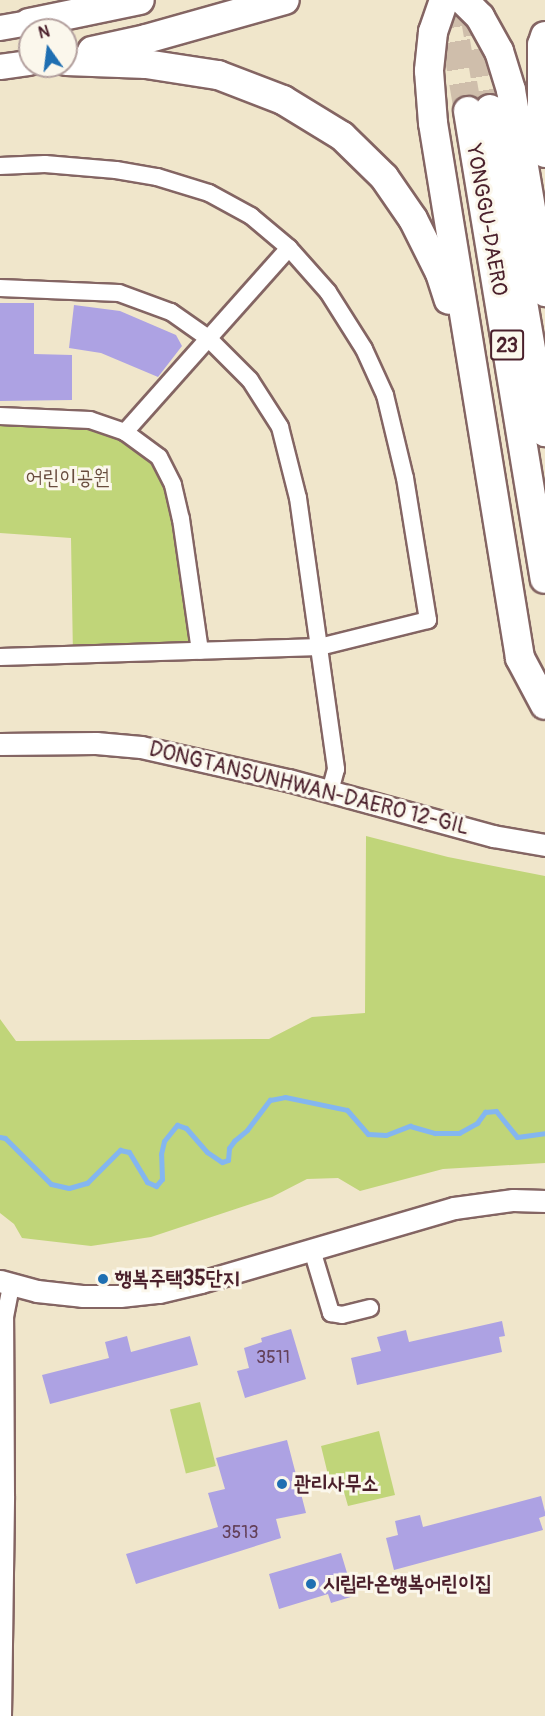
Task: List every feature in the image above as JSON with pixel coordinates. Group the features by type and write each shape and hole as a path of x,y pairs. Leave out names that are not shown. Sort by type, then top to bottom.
{"highway":[{"path":"45,18 104,0"},
{"path":"53,18 140,0"},
{"path":"78,55 146,39 285,0"},
{"path":"444,0 433,32 429,71 445,202 471,365"},
{"path":"463,0 480,17 499,51 511,90 545,292"},
{"path":"545,36 542,45 542,111 545,153"},
{"path":"78,59 146,64 218,75 283,100 342,136 384,177 412,219 440,273 471,365 479,396 520,658 545,705"},
{"name":"YONGGU-DAERO","path":"545,432 479,110 545,579"}],"main road":[{"path":"0,28 18,25"},
{"path":"0,67 18,65"}],"street":[{"path":"0,166 45,164 116,170 158,177 217,198 251,216 289,248 328,292 364,349 385,395 405,478 428,620 320,647 0,657"},
{"path":"125,432 289,248"},
{"path":"0,288 119,293 171,312 208,338 250,380 280,427 298,498 336,769 330,792"},
{"path":"0,416 90,420 125,432 159,457 173,485 181,519 200,651"},
{"name":"DONGTANSUNHWAN-DAERO 12-GIL","path":"0,744 96,743 141,747 330,792 493,836 545,845"},
{"path":"3,1716 6,1496 5,1284 82,1296 149,1293 201,1282 454,1208 480,1203 545,1201"},
{"path":"312,1250 327,1307 331,1313 342,1315 370,1308"}],"green space":[{"name":"어린이공원","path":"0,416 90,420 159,457 173,485 200,651 73,657 71,538 0,533"},
{"path":"366,836 448,857 545,876 545,1163 443,1169 360,1191 338,1178 307,1179 272,1197 151,1237 91,1246 22,1238 14,1224 0,1213 0,1019 16,1041 269,1039 312,1017 365,1013"},
{"path":"200,1402 216,1466 186,1474 170,1409"},
{"path":"379,1431 395,1495 348,1506 342,1485 331,1487 321,1446"}],"building":[{"path":"0,303 34,303 34,354 72,355 72,400 0,401"},
{"path":"74,305 120,311 176,335 182,346 158,377 101,353 69,348"},
{"path":"502,1321 505,1336 499,1337 502,1352 357,1385 351,1358 381,1351 377,1337 406,1330 409,1342"},
{"path":"291,1329 306,1379 245,1398 237,1371 249,1368 244,1348 262,1342 261,1338"},
{"path":"127,1336 131,1352 190,1336 198,1365 50,1404 42,1375 109,1358 105,1342"},
{"path":"287,1440 306,1513 276,1519 281,1538 136,1584 126,1554 218,1527 208,1493 225,1489 216,1458"},
{"path":"541,1496 545,1516 539,1518 543,1530 394,1570 386,1538 398,1535 395,1521 420,1515 423,1527"},
{"name":"시립라온행복어린이집","path":"341,1553 354,1596 331,1603 328,1594 279,1609 269,1574"}],"waterway":[{"path":"0,1137 5,1138 51,1184 69,1188 87,1183 120,1150 129,1152 147,1182 156,1186 162,1179 161,1154 164,1141 177,1125 186,1128 207,1152 222,1162 228,1160 229,1148 247,1130 270,1100 285,1097 347,1110 368,1134 386,1135 410,1126 435,1133 459,1133 477,1123 485,1112 496,1111 517,1137 545,1133"}],"tunnel":[{"path":"449,0 468,111"},
{"path":"473,7 490,109"}],"place":[{"name":"행복주택35단지","path":"103,1279"},
{"name":"관리사무소","path":"282,1484"},
{"name":"시립라온행복어린이집","path":"311,1584"}]}
